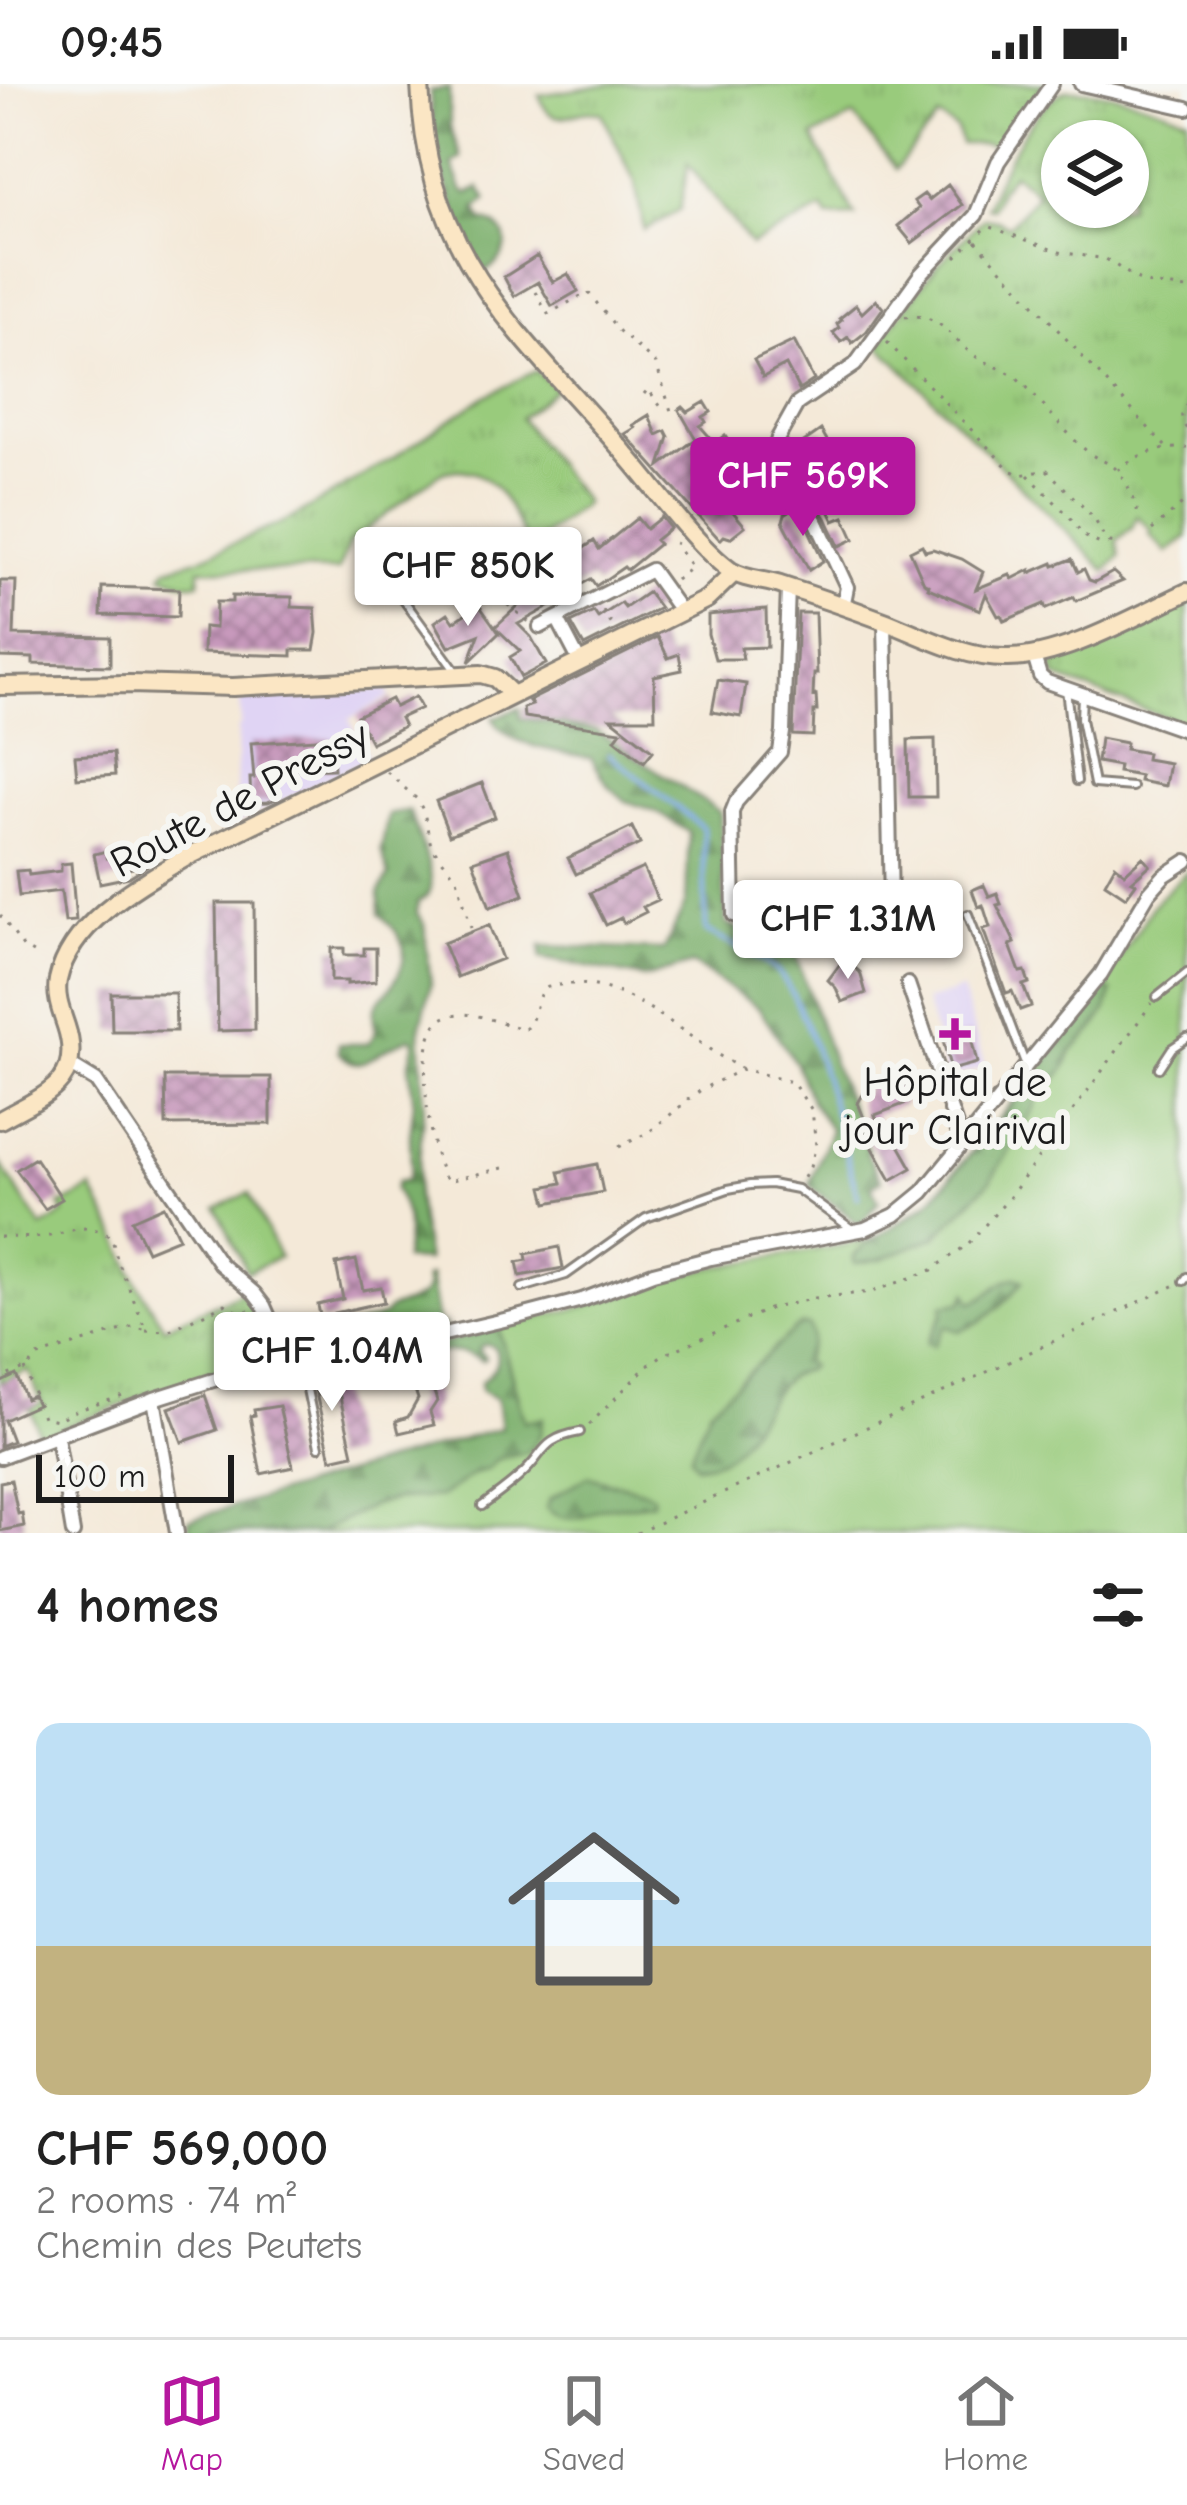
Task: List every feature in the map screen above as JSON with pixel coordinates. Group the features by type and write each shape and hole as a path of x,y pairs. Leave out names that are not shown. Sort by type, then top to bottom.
{"street":[{"path":"420,84 423,134 440,202 478,281 519,335 700,542 734,573 788,587 980,655 1009,658 1034,656 1077,642 1187,592"},
{"path":"843,607 847,587 817,523 804,504 789,495 776,471 778,438 796,404 855,365 920,275 976,215 998,162 1052,84"},
{"path":"1082,84 1187,108"},
{"path":"540,627 650,570 681,612"},
{"name":"Route de Pressy","path":"70,1065 58,978 74,947 123,898 183,859 712,596 734,573"},
{"path":"761,927 734,915 731,824 736,802 780,752 788,587"},
{"path":"557,618 580,662"},
{"path":"885,622 891,903"},
{"path":"1034,656 1043,680 1187,731"},
{"path":"0,686 233,687 491,675 513,695"},
{"path":"0,1457 248,1369 284,1351 326,1355 409,1343 582,1300 623,1282 711,1258 854,1232 887,1220 915,1201 1101,974 1149,893 1174,867 1187,861"},
{"path":"908,984 962,1143"},
{"path":"0,1120 55,1088 70,1065 96,1081 220,1264 264,1306 284,1351"},
{"path":"154,1400 177,1533"},
{"path":"57,1437 73,1533"}],"lane":[{"path":"400,595 459,676"},
{"path":"1066,689 1077,781"},
{"path":"1082,695 1081,719 1094,784 1132,788"},
{"path":"968,914 1026,1066"},
{"path":"1157,997 1187,973"},
{"path":"1159,1067 1172,1048 1187,1038"},
{"path":"522,1288 566,1275 646,1218 728,1190 771,1184 797,1189 854,1232"},
{"path":"299,1353 319,1447"},
{"path":"482,1506 526,1471 548,1443 580,1432"}],"path":[{"path":"956,257 988,226 1059,252 1106,259 1150,284 1187,290"},
{"path":"974,239 1166,447"},
{"path":"535,292 548,314 588,292 619,331 656,364 670,410 661,407 648,389 644,394"},
{"path":"903,320 919,312 941,323 977,358 1013,376 1080,445 1117,471 1137,502 1138,517"},
{"path":"894,330 885,343 1010,470 1017,475 1047,470 1094,518 1110,542"},
{"path":"1187,404 1182,414 1187,429"},
{"path":"1117,471 1127,462 1166,447 1187,448"},
{"path":"1028,475 1082,533 1100,544 1118,543"},
{"path":"1152,530 1187,500"},
{"path":"1090,538 1098,530"},
{"path":"678,536 675,545 692,567"},
{"path":"664,589 703,558"},
{"path":"489,579 494,577 508,605 540,627"},
{"path":"596,600 614,628 604,641 608,648"},
{"path":"377,764 417,799 430,846 457,878 471,928"},
{"path":"0,915 23,948 38,956"},
{"path":"502,1168 448,1180 436,1160 427,1059 432,1030 443,1018 470,1016 525,1029 545,988 572,982 620,993 743,1069 792,1082 815,1118 816,1145 797,1189"},
{"path":"580,1432 661,1356 769,1309 872,1292 932,1270 968,1244 1009,1198 1157,997"},
{"path":"619,1147 649,1132 702,1089 743,1069"},
{"path":"0,1237 47,1237 97,1228 112,1238 146,1330"},
{"path":"637,1533 1186,1279"},
{"path":"0,1378 25,1369 38,1356 135,1326 168,1331 225,1304 250,1311 258,1323"},
{"path":"250,1353 263,1343 266,1333"},
{"path":"25,1369 45,1418 57,1420 129,1394"},
{"path":"33,1415 41,1411"}],"shaded area":[{"path":"386,689 390,697 349,719 369,758 235,824 240,695 319,696"},
{"name":"Hôpital de jour Clairival","path":"962,990 985,1067 948,1078 925,1001"}],"green space":[{"path":"610,84 1044,84 1000,147 961,144 957,130 939,117 896,169 854,116 813,137 855,216 828,217 823,209 751,245 688,164 680,210 644,230 635,182 602,113 557,117 539,95"},
{"path":"449,88 450,126 461,158 452,164 462,190 468,194 479,187 487,200 476,209 482,220 505,237 504,253 483,272 454,207 435,139 430,91"},
{"path":"1067,90 1128,98 1187,117 1187,537 1167,553 1137,516 1132,528 1117,540 1120,556 1106,571 878,344 937,266 983,218 1009,226 1037,194 1013,173 992,208 986,207 1019,141 1042,109"},
{"path":"536,371 556,389 520,418 585,503 529,548 497,490 474,473 458,470 440,473 349,543 338,571 200,569 199,583 162,575 167,568 292,518 484,397"},
{"path":"1187,604 1187,725 1057,678 1052,671 1054,662"},
{"path":"520,708 520,718 595,730 720,812 726,923 773,948 790,939 866,1152 881,1180 871,1187 879,1201 860,1225 809,1185 831,1130 759,1008 692,964 644,978 541,958 541,946 664,950 686,902 689,832 655,811 626,801 608,785 591,758 522,742 493,718"},
{"path":"409,810 431,879 429,893 418,901 417,913 424,924 431,984 420,1029 424,1103 416,1197 427,1261 404,1260 407,1224 395,1190 397,1182 408,1179 411,1167 414,1103 409,1066 415,1041 410,1037 360,1063 338,1052 339,1044 367,1044 372,1039 376,1004 403,963 400,938 380,914 379,893 389,875 381,850 388,815"},
{"path":"1187,871 1187,1533 190,1533 188,1520 524,1422 498,1327 582,1307 699,1270 867,1241 883,1233 931,1200 1088,1009 1154,904"},
{"path":"1102,987 1112,992 1107,1009 1053,1083 1038,1094 990,1181 936,1237 881,1259 855,1263 853,1257 862,1248 935,1196"},
{"path":"0,1163 42,1228 64,1213 60,1206 92,1189 164,1327 241,1292 270,1333 265,1351 242,1365 40,1437 30,1408 42,1403 28,1370 0,1383"},
{"path":"249,1193 279,1257 247,1272 217,1208"},
{"path":"430,1276 438,1323 446,1329 354,1347 298,1345 302,1339 342,1333 423,1295 425,1278"},
{"path":"1016,1278 1023,1281 986,1317 959,1331 945,1326 934,1345 927,1343 943,1305 962,1302 967,1293 971,1302 977,1300"},
{"path":"803,1325 811,1331 805,1362 810,1366 783,1382 725,1457 696,1465 690,1457 709,1409"},
{"path":"498,1327 524,1421 543,1418 540,1435 527,1453 497,1459 440,1497 375,1504 319,1533 190,1533 188,1520 501,1428 497,1399 481,1391 480,1383 496,1364 495,1348 481,1346 482,1361 458,1352 415,1355 404,1368 411,1378 395,1371 395,1354"},
{"path":"588,1476 645,1491 653,1496 652,1502 602,1508 573,1519 546,1508 550,1499"}],"building":[{"path":"948,185 962,205 912,243 898,226 919,208 914,201 924,194 929,200"},
{"path":"537,256 553,282 568,274 578,291 552,306 538,282 514,296 504,277"},
{"path":"876,300 883,308 866,332 852,343 848,337 841,342 833,333 840,318 856,305 862,313"},
{"path":"794,341 814,380 799,390 786,365 763,377 754,360"},
{"path":"705,402 711,412 700,426 715,443 725,435 736,452 750,444 762,467 760,472 749,473 746,466 712,493 745,526 720,540 625,434 649,415 657,435 666,431 669,437 660,466 696,439 679,410 683,407 688,412"},
{"path":"821,430 850,480 822,495 834,521 844,517 854,539 839,546 805,486 801,489 785,464 785,455"},
{"path":"791,510 808,528 823,561 809,570 783,521"},
{"path":"661,517 670,528 655,540 659,544 627,570 624,567 596,586 591,579 518,624 546,664 521,677 510,657 520,651 495,627 520,604 511,587 565,553 568,559 594,541 599,549 637,518 646,529"},
{"path":"922,545 925,551 933,549 962,559 983,572 976,589 1072,559 1089,580 1095,582 1113,572 1123,581 1076,601 1074,597 1046,609 1044,604 1004,621 986,594 980,610 928,588 910,551"},
{"path":"0,581 16,581 14,635 110,637 110,666 33,664 33,658 0,657"},
{"path":"102,587 179,589 178,617 101,615"},
{"path":"648,592 660,608 584,646 571,623 594,612 598,618 621,603 625,608"},
{"path":"232,596 292,597 292,607 315,608 314,650 292,650 292,656 203,653 204,627 215,628 216,602 232,602"},
{"path":"479,605 499,633 469,662 479,635 449,647 435,622 448,613 454,622"},
{"path":"766,609 767,647 741,648 743,659 715,659 708,615"},
{"path":"798,613 815,613 813,736 793,735"},
{"path":"658,637 668,658 679,654 682,670 654,676 655,718 611,718 653,751 644,762 615,739 621,731 524,717 523,708 532,705 529,701"},
{"path":"718,680 746,684 741,717 712,712"},
{"path":"415,697 421,708 400,718 404,726 371,743 357,716 391,699 395,707"},
{"path":"332,738 334,769 294,770 294,764 274,765 276,799 251,803 251,743"},
{"path":"1100,738 1126,743 1125,749 1147,753 1146,759 1169,763 1165,786 1139,781 1140,776 1118,772 1119,766 1097,762"},
{"path":"935,739 936,797 909,797 908,740"},
{"path":"113,753 115,775 77,778 75,756"},
{"path":"482,783 495,817 449,835 436,801"},
{"path":"632,827 640,844 576,874 568,858"},
{"path":"508,849 524,895 490,907 473,861"},
{"path":"106,851 107,858 125,854 128,869 148,865 129,877 100,883 94,854"},
{"path":"1143,857 1150,865 1132,881 1136,883 1126,897 1105,883 1115,865 1125,873"},
{"path":"71,863 76,921 65,922 61,891 19,896 16,871 28,870 29,875 61,871 61,864"},
{"path":"643,868 658,900 624,923 621,918 606,925 590,893"},
{"path":"984,885 989,896 997,893 1001,904 997,905 1015,943 1010,945 1029,983 1023,985 1031,1006 1020,1010 1012,991 1006,993 983,929 990,927 972,890"},
{"path":"216,903 254,903 255,1030 218,1031"},
{"path":"827,909 830,918 838,915 844,930 835,933 837,941 813,949 802,918"},
{"path":"489,925 502,959 457,977 443,943"},
{"path":"331,948 344,948 344,955 364,955 364,948 376,948 376,981 331,981"},
{"path":"844,959 860,972 866,993 842,1002 828,980"},
{"path":"111,993 175,993 176,1031 112,1031"},
{"path":"970,1034 977,1063 951,1070 943,1041"},
{"path":"165,1077 271,1077 271,1124 166,1125"},
{"path":"902,1078 907,1090 899,1093 904,1104 875,1115 886,1143 895,1138 912,1168 891,1180 860,1120 864,1118 858,1103 868,1086"},
{"path":"35,1158 62,1199 45,1209 16,1170"},
{"path":"597,1164 603,1192 547,1203 543,1187 562,1183 559,1172"},
{"path":"164,1206 179,1238 147,1251 132,1220"},
{"path":"559,1247 563,1268 520,1276 517,1262 527,1260 526,1254"},
{"path":"356,1260 363,1290 381,1287 384,1302 335,1313 336,1318 321,1321 318,1305 343,1299 336,1264"},
{"path":"320,1366 322,1377 335,1375 353,1454 331,1459 310,1367"},
{"path":"16,1375 26,1399 33,1396 37,1405 4,1420 12,1441 0,1446 0,1383"},
{"path":"432,1385 437,1401 430,1412 434,1425 399,1433 396,1421 408,1417 418,1399 415,1390"},
{"path":"205,1395 217,1430 182,1442 169,1408"},
{"path":"279,1406 293,1467 261,1474 250,1416 255,1415 254,1410"},
{"path":"11,1480 24,1526 0,1531 0,1482"}],"waterway":[{"path":"609,754 703,828 706,931 773,968 786,983 812,1039 858,1197"}],"place":[{"name":"Hôpital de jour Clairival","path":"955,1034"}]}
